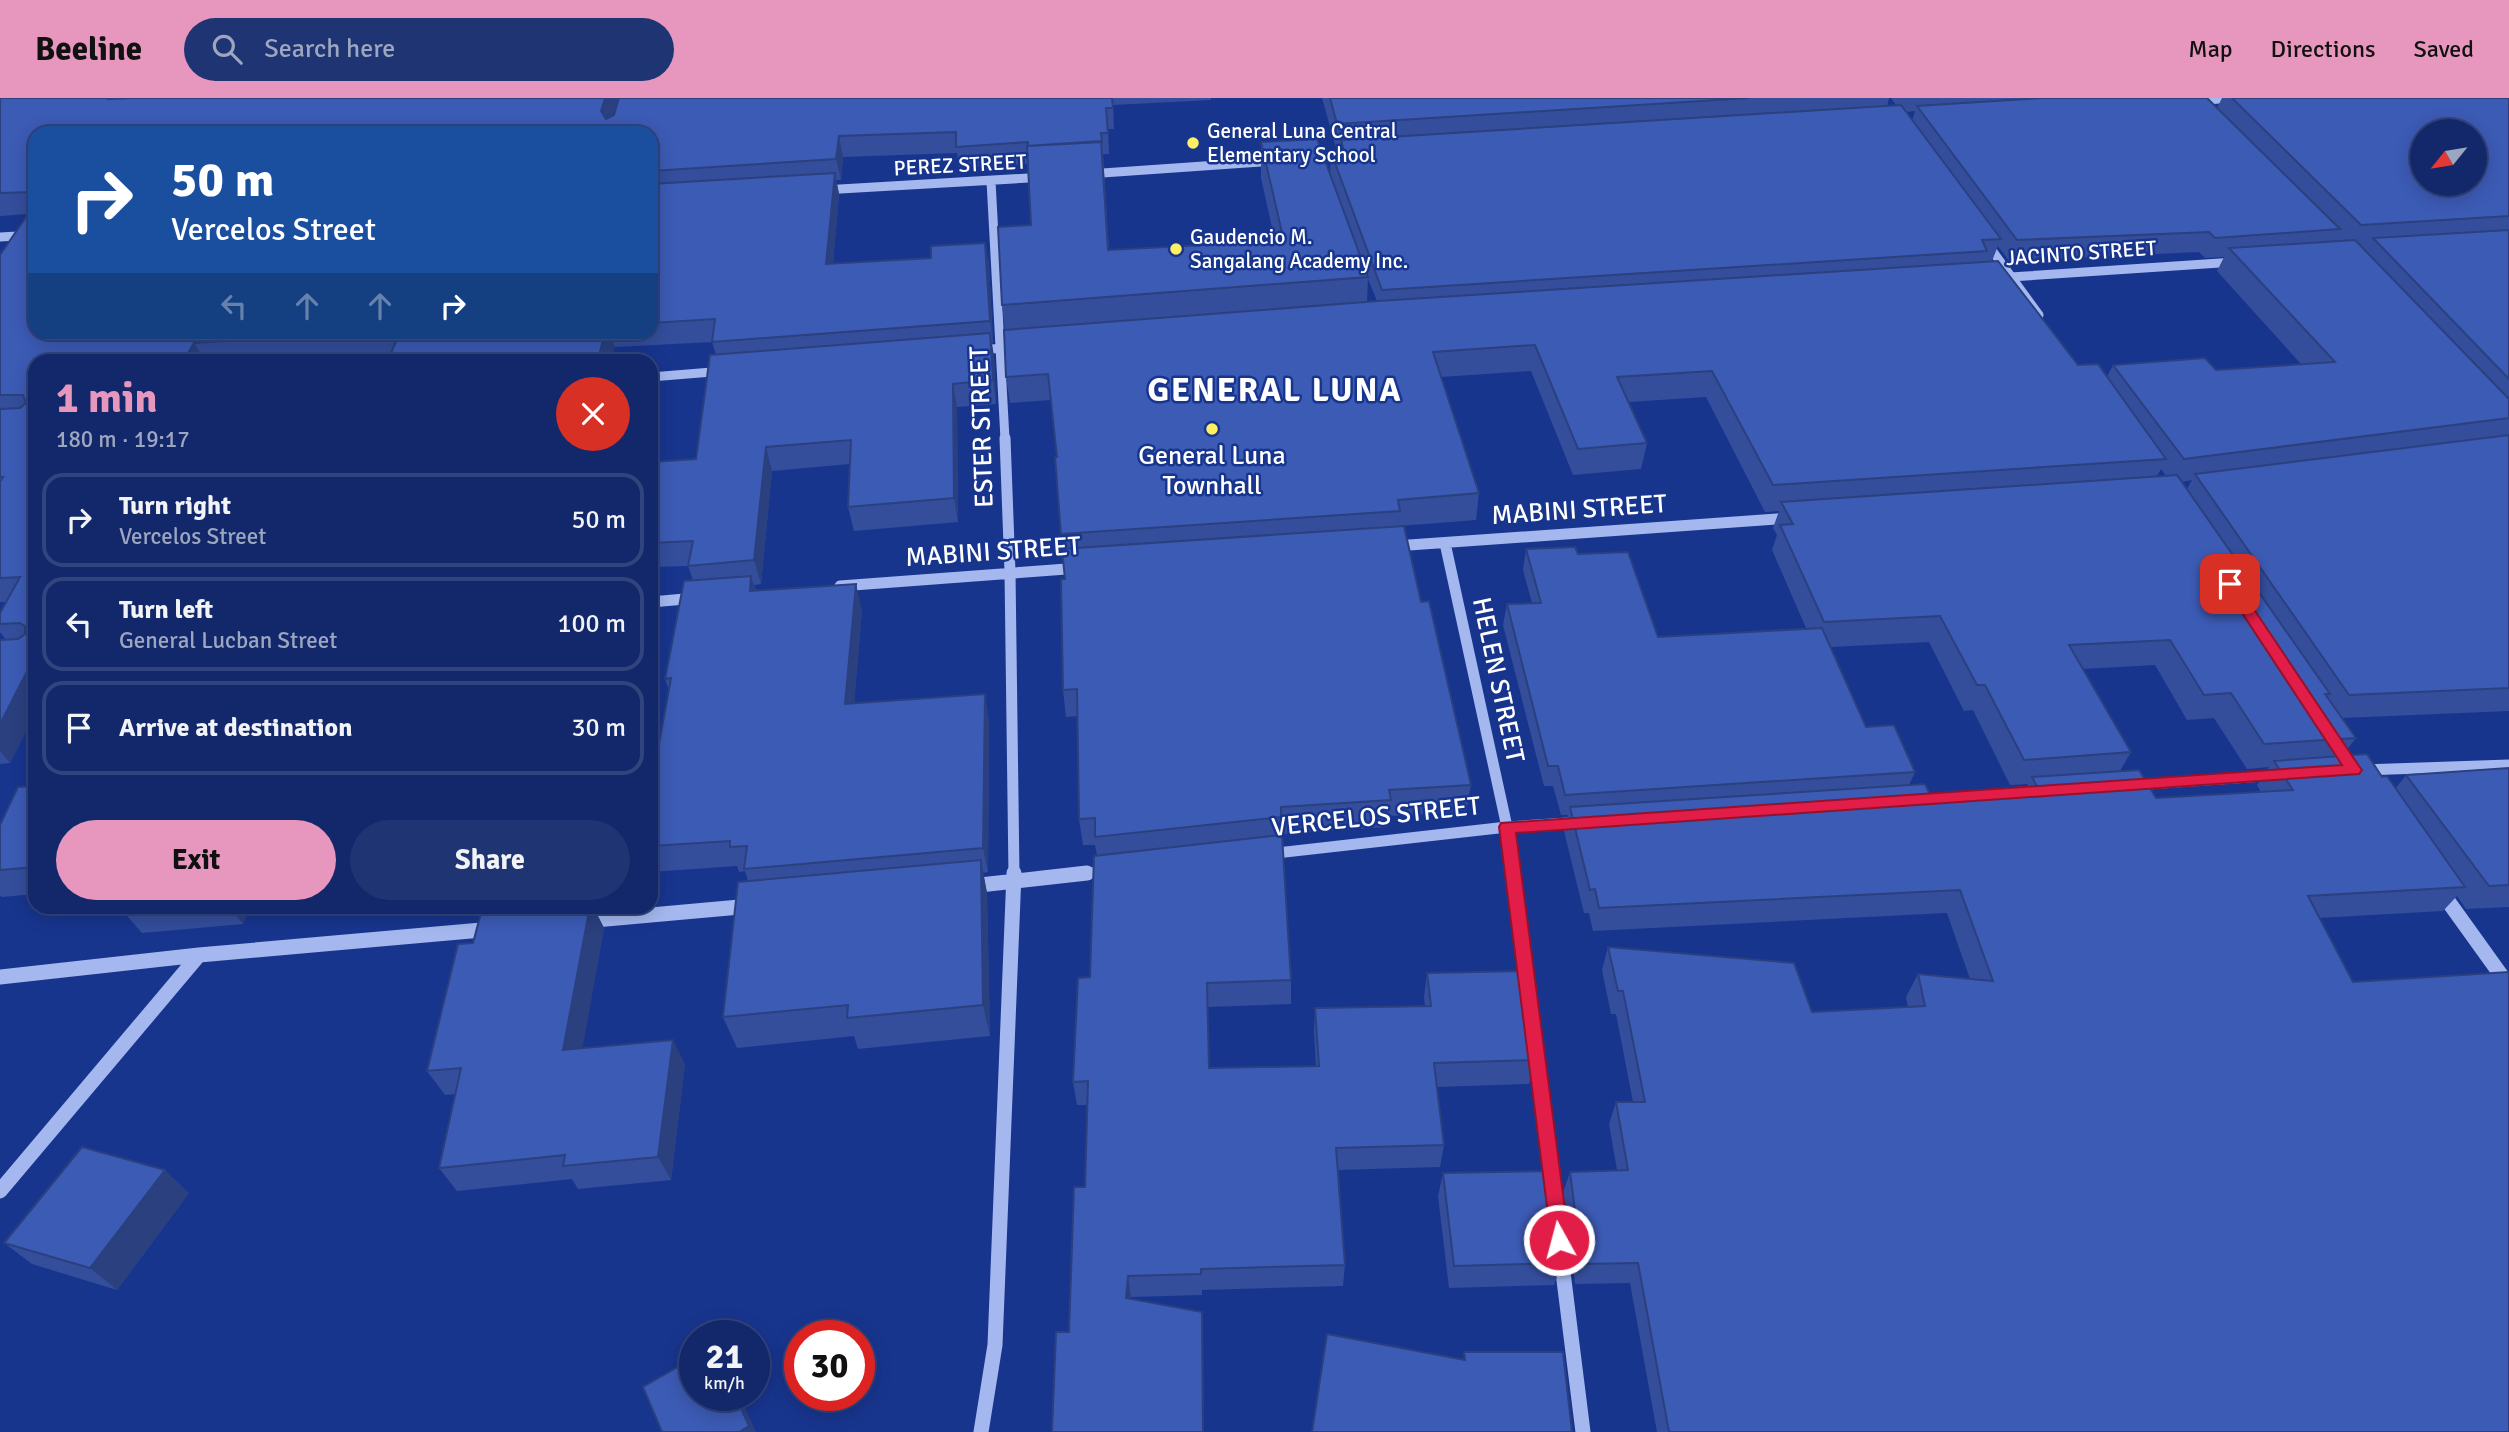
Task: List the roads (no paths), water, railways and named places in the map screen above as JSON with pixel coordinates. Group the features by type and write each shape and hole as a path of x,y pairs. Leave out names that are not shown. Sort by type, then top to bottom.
{"street":[{"path":"2179,102 2234,98"},
{"path":"2192,101 2202,110"},
{"path":"1072,175 1290,160"},
{"name":"PEREZ STREET","path":"814,190 1059,176"},
{"name":"ESTER STREET","path":"981,1432 995,1345 1014,882 1010,572 1002,348 991,181"},
{"path":"1979,231 2044,322"},
{"path":"0,237 28,235"},
{"name":"JACINTO STREET","path":"1984,279 2246,261"},
{"path":"961,351 1029,346"},
{"path":"658,376 732,370"},
{"name":"MABINI STREET","path":"1377,547 1807,517"},
{"name":"HELEN STREET","path":"1445,542 1507,827"},
{"name":"MABINI STREET","path":"831,587 1092,567"},
{"path":"658,601 706,597"},
{"path":"2358,775 2509,765"},
{"path":"2120,786 2285,775"},
{"path":"1900,801 2052,790"},
{"name":"VERCELOS STREET","path":"1247,856 1507,827 1598,821"},
{"path":"1507,827 1583,1432"},
{"path":"959,887 1124,870"},
{"path":"2431,878 2509,986"},
{"path":"658,914 765,904"},
{"path":"572,922 658,914"},
{"path":"0,977 199,955 503,928"},
{"path":"0,1191 199,955"}],"place":[{"name":"General Luna Central Elementary School","path":"1193,143"},
{"name":"Gaudencio M. Sangalang Academy Inc.","path":"1176,249"},
{"name":"General Luna Townhall","path":"1212,429"}],"district":[{"name":"GENERAL LUNA","path":"1275,390"}]}
